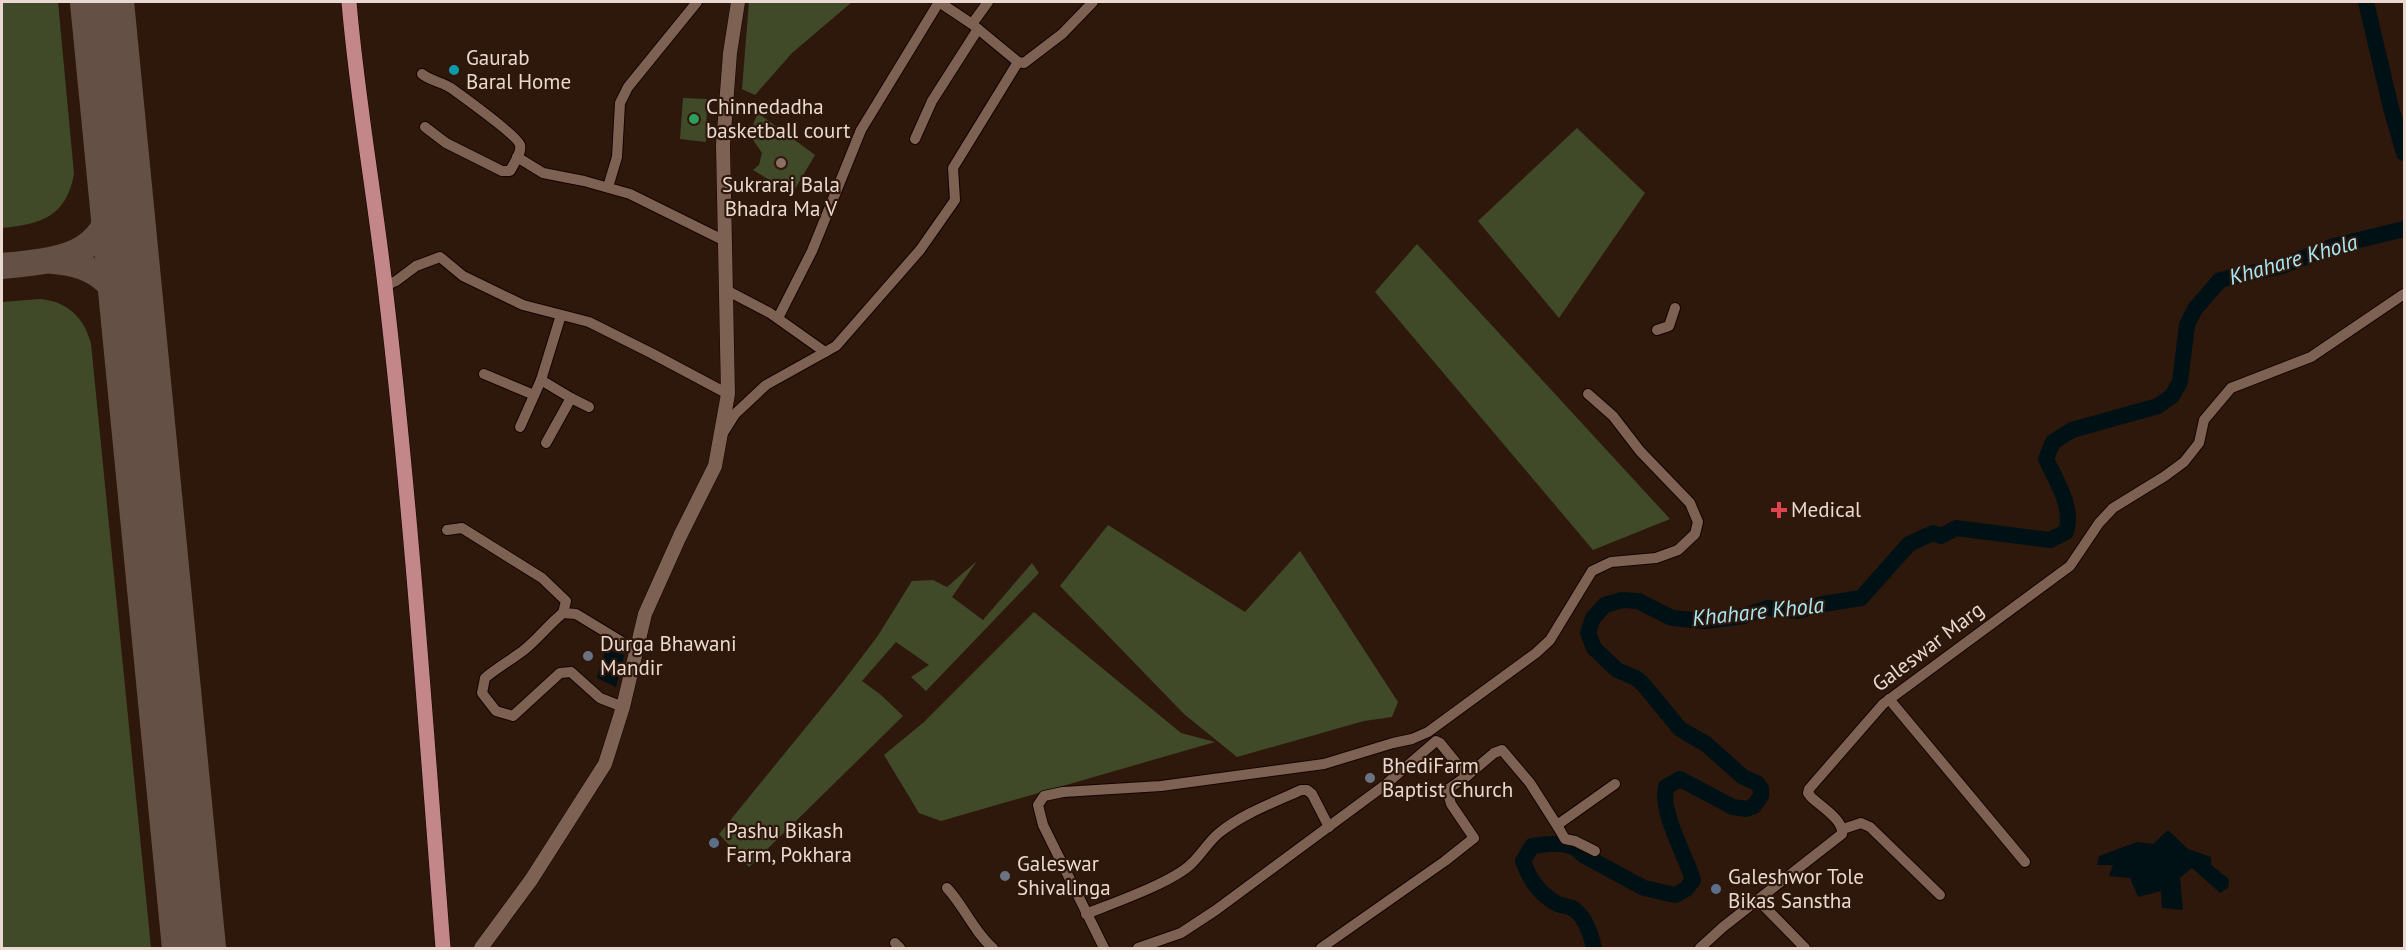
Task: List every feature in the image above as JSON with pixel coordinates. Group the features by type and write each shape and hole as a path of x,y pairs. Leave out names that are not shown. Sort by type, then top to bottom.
{"main road":[{"path":"349,2 355,75 385,285 410,540 443,948"}],"street":[{"path":"608,187 617,157 620,103 628,87 697,2"},
{"path":"481,948 531,879 605,764 623,706 645,614 715,465 723,433 728,394 723,145 730,53 738,2"},
{"path":"778,318 812,251 861,130 939,2 975,26 1018,62 1024,63 1062,34 1093,2"},
{"path":"915,139 932,101 988,2"},
{"path":"723,433 735,414 766,385 836,346 920,250 955,200 953,168 1018,62"},
{"path":"422,74 430,80 450,87 512,134 519,142 520,148 510,171 502,171 446,142 425,127"},
{"path":"517,158 543,173 630,194 725,241"},
{"path":"385,285 396,281 416,266 440,257 463,276 523,305 599,327 728,394"},
{"path":"726,290 778,318 825,352"},
{"name":"Galeswar Marg","path":"1843,829 1840,823 1811,797 1809,789 1889,699 2070,566 2099,523 2113,508 2184,462 2199,443 2204,420 2231,388 2311,357 2404,294"},
{"path":"1657,330 1669,326 1675,308"},
{"path":"520,427 541,380 561,315"},
{"path":"483,374 534,395"},
{"path":"541,380 589,407"},
{"path":"1104,948 1043,825 1038,805 1044,795 1161,786 1324,764 1394,742 1413,739 1428,732 1536,653 1554,634 1592,572 1611,562 1666,555 1685,545 1695,534 1698,522 1690,503 1640,451 1614,416 1588,394"},
{"path":"546,443 571,398"},
{"path":"447,530 462,528 542,578 566,601 562,613 525,650 484,678 482,693 496,711 513,716 560,673 571,672 600,698 623,706"},
{"path":"562,613 576,614 637,651"},
{"path":"1889,699 2025,862"},
{"path":"1138,948 1180,933 1194,925 1385,785 1436,741 1467,776"},
{"path":"1321,948 1474,838 1451,804 1447,790 1494,753 1502,750 1530,783 1565,839 1575,841 1595,851"},
{"path":"1558,827 1560,823 1615,784"},
{"path":"1086,914 1167,879 1192,864 1198,854 1219,833 1266,804 1301,790 1307,790 1312,794 1329,827"},
{"path":"1700,948 1723,927 1839,838 1843,829 1861,823 1870,828 1940,895"},
{"path":"947,888 961,902 972,922 993,948"},
{"path":"1758,900 1805,948"}],"green space":[{"path":"2,2 58,2 74,174 65,200 50,216 29,224 2,228"},
{"path":"749,2 852,2 792,53 755,95 742,89"},
{"name":"Chinnedadha basketball court","path":"683,98 707,99 706,142 680,139"},
{"path":"758,113 815,155 792,194 753,170 759,165 762,153 749,134"},
{"path":"1577,128 1645,193 1559,318 1478,221"},
{"path":"1417,244 1670,519 1593,550 1375,292"},
{"path":"39,299 58,303 73,312 84,326 91,344 151,948 2,948 2,302"},
{"path":"1108,525 1245,612 1300,551 1398,702 1392,717 1364,721 1237,757 1184,714 1060,586"},
{"path":"977,561 952,597 983,620 1032,563 1039,573 926,691 911,677 929,665 896,642 862,681 903,716 749,867 719,834 842,683 877,637 912,581 933,580 947,587"},
{"path":"1034,612 1181,733 1215,742 941,821 919,813 884,755 924,722"}],"shaded area":[{"path":"605,649 624,655 622,668 618,670 621,674 616,687 597,678 600,665 613,669 612,666 602,662"},
{"path":"2168,830 2188,849 2211,857 2211,865 2229,879 2228,888 2220,893 2192,868 2180,878 2183,910 2162,908 2161,891 2138,897 2130,878 2109,876 2113,865 2097,865 2099,856 2137,842 2153,844"}],"waterway":[{"name":"Khahare Khola","path":"2366,2 2404,153"},
{"name":"Khahare Khola","path":"1594,948 1584,920 1577,911 1552,901 1532,880 1523,861 1532,846 1559,844 1572,847 1644,888 1675,895 1686,889 1693,880 1670,821 1665,797 1666,787 1680,779 1733,807 1746,809 1754,806 1761,796 1761,789 1757,783 1743,777 1706,744 1680,729 1643,684 1636,678 1617,670 1594,648 1588,633 1593,618 1605,605 1622,600 1638,601 1672,618 1705,621 1744,616 1767,608 1797,611 1861,598 1909,544 1933,533 1941,536 1956,528 2050,540 2066,532 2068,523 2063,494 2046,459 2053,442 2072,430 2158,406 2172,396 2180,382 2187,325 2195,309 2220,280 2282,266 2334,246 2404,229"}],"taxiway":[{"path":"2,266 66,256 82,249 95,239 105,225 113,205 119,179"},
{"path":"53,261 84,267 106,281 122,303 134,332"}],"runway":[{"path":"102,2 194,948"}],"place":[{"name":"Gaurab Baral Home","path":"454,70"},
{"name":"Chinnedadha basketball court","path":"694,119"},
{"name":"Sukraraj Bala Bhadra Ma V","path":"781,163"},
{"name":"Medical","path":"1779,510"},
{"name":"Durga Bhawani Mandir","path":"588,656"},
{"name":"BhediFarm Baptist Church","path":"1370,778"},
{"name":"Pashu Bikash Farm, Pokhara","path":"714,843"},
{"name":"Galeswar Shivalinga","path":"1005,876"},
{"name":"Galeshwor Tole Bikas Sanstha","path":"1716,889"}]}
